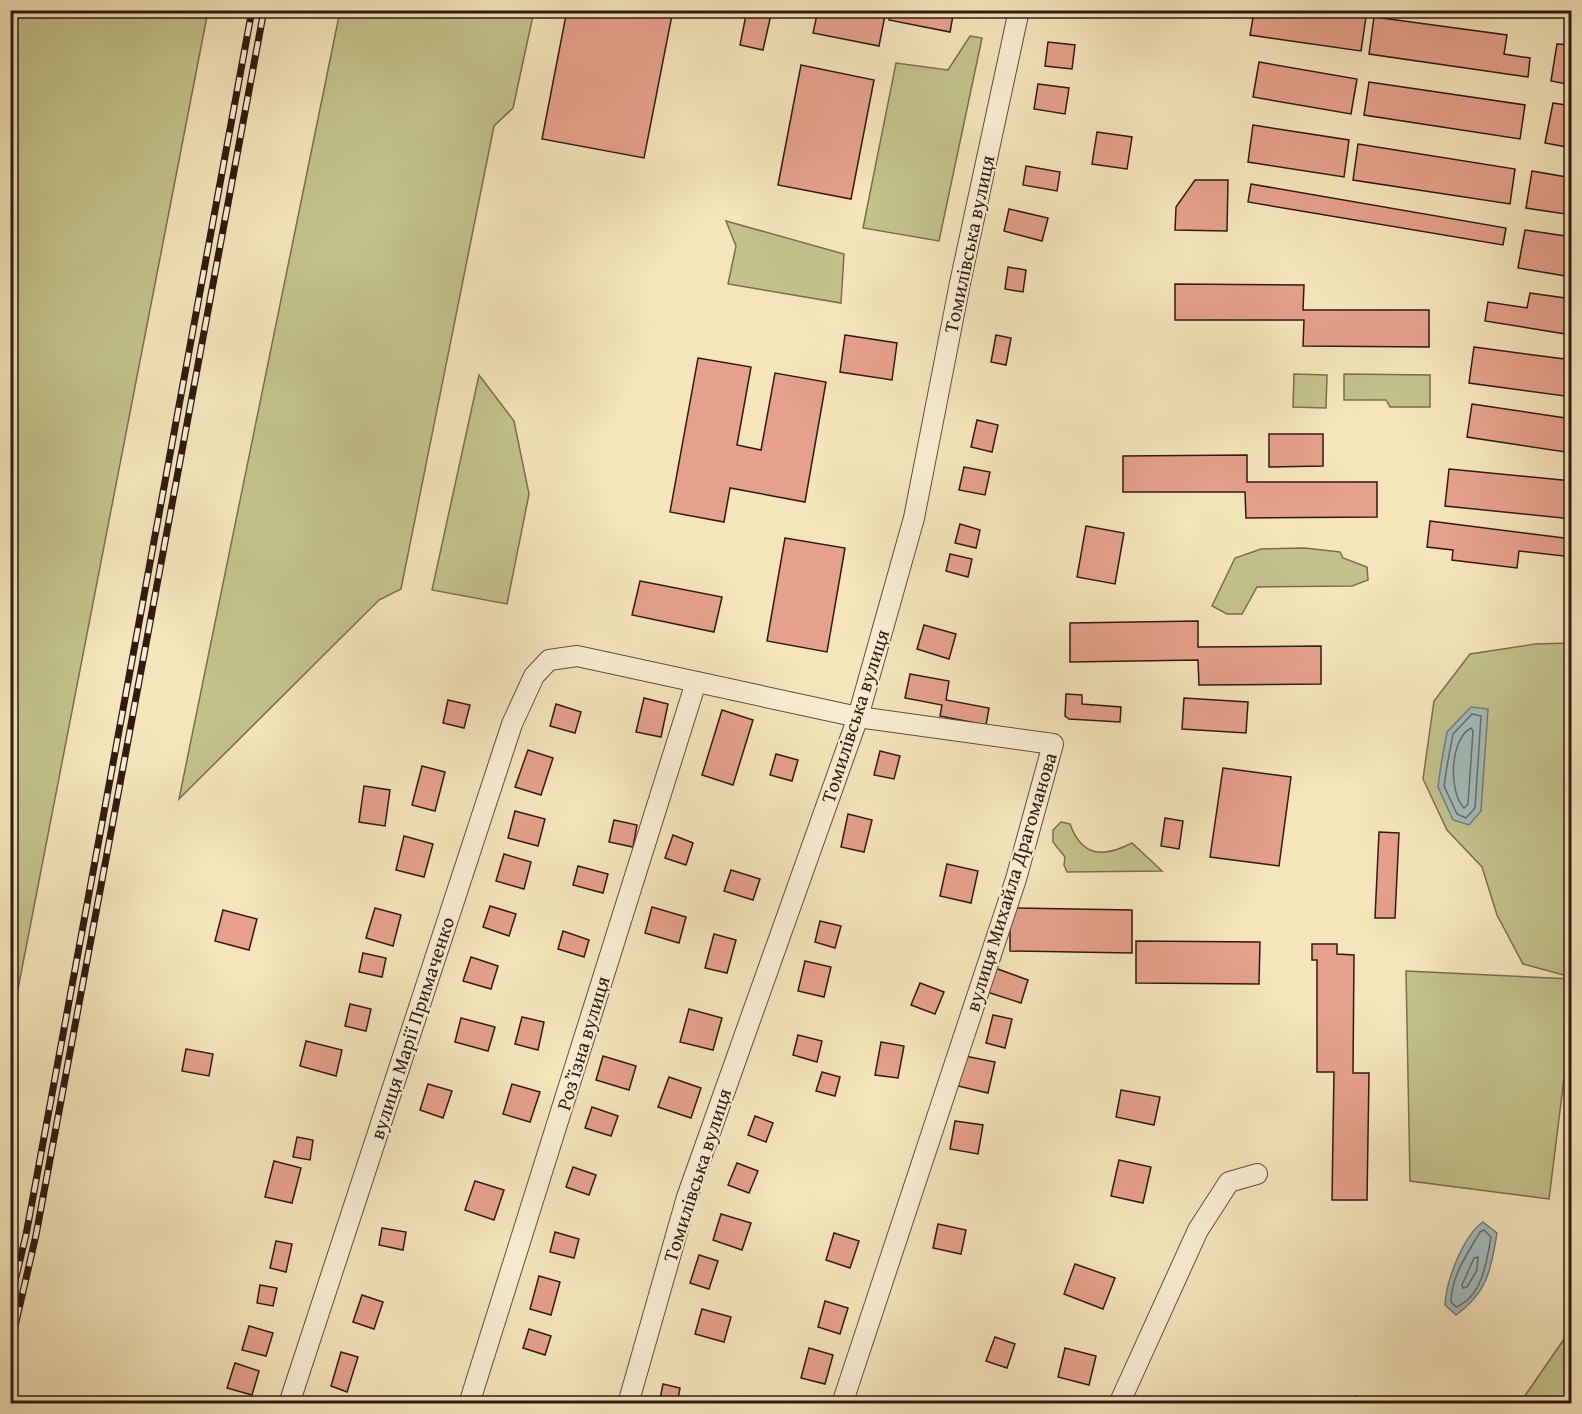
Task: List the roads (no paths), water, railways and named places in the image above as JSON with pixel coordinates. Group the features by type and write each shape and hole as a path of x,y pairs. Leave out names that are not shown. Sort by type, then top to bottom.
{"street":[{"name":"Томилівська вулиця","path":"628,1404 687,1197 858,717 914,518 960,283 1019,10"},
{"name":"вулиця Михайла Драгоманова","path":"549,660 577,656 858,717 1053,744 1016,879 842,1404"},
{"name":"вулиця Марії Примаченко","path":"289,1404 512,724 534,676 549,660"},
{"name":"Розʼїзна вулиця","path":"470,1404 696,682"},
{"path":"1119,1404 1198,1230 1229,1182 1257,1174"}],"water":[{"path":"1471,707 1488,709 1481,811 1469,825 1453,820 1438,787 1447,732"},
{"path":"1483,1222 1497,1233 1490,1269 1475,1298 1456,1315 1445,1305 1452,1272 1462,1248"}],"railway":[{"path":"10,1302 26,1235 252,10"},
{"path":"10,1348 36,1235 264,10"}]}
